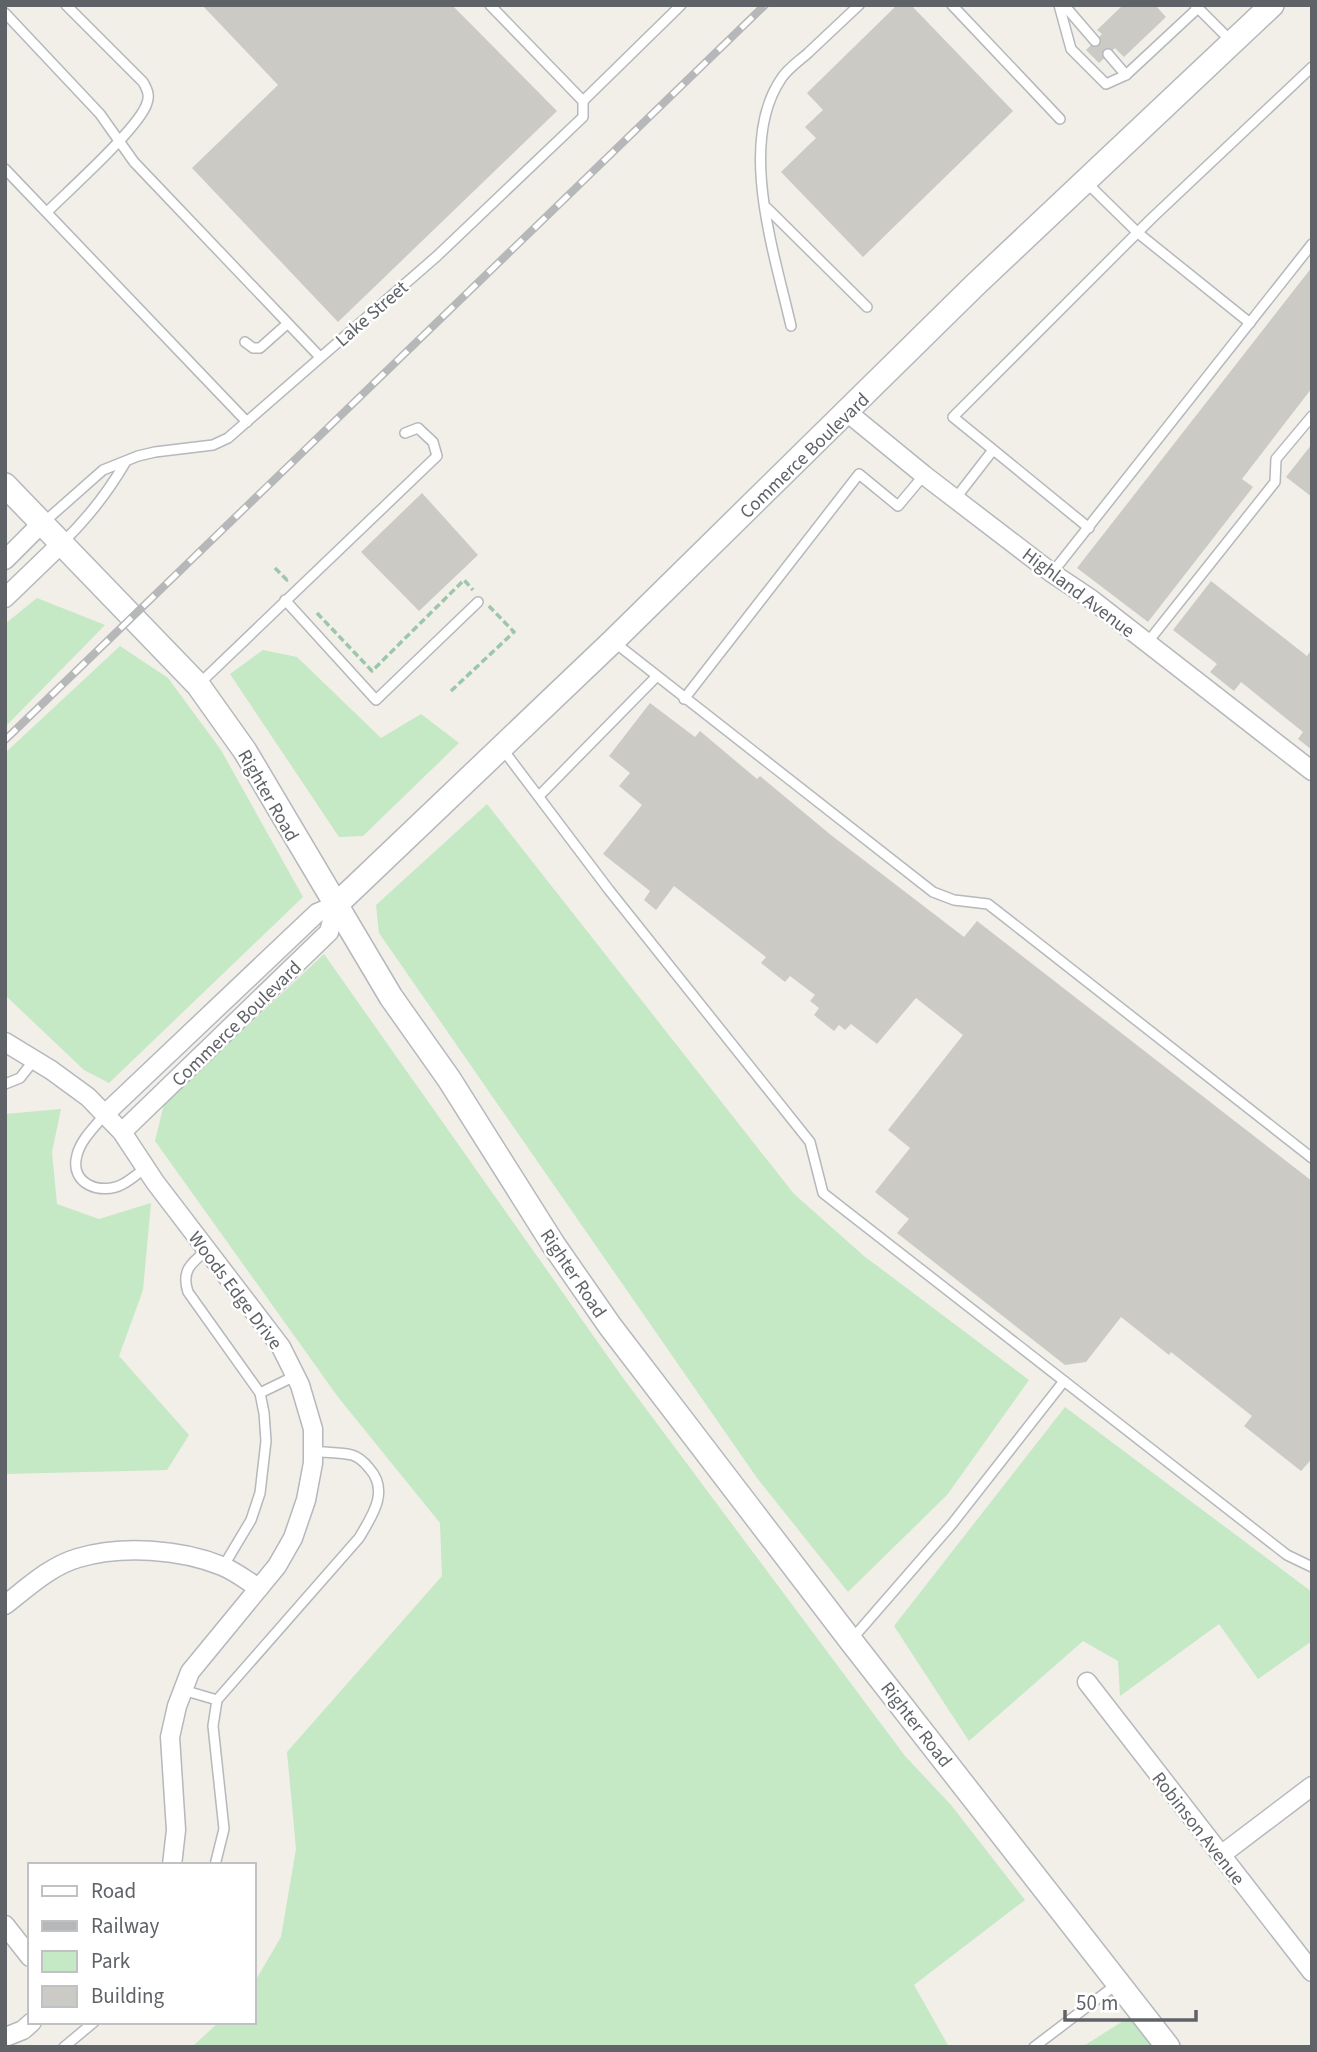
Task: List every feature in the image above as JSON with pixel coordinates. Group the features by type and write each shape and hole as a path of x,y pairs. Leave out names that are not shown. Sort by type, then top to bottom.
{"street":[{"name":"Commerce Boulevard","path":"105,1114 317,913 336,905 613,641 975,285 1272,5"},
{"name":"Highland Avenue","path":"847,412 924,475 1052,573 1091,599 1312,771"},
{"name":"Righter Road","path":"5,485 198,685 245,751 391,997 449,1079 574,1275 851,1641 1168,2047"},
{"path":"5,560 43,523"},
{"path":"5,598 62,543"},
{"name":"Commerce Boulevard","path":"122,1132 329,932 336,905"},
{"name":"Woods Edge Drive","path":"5,1042 35,1059 88,1097 122,1132 146,1168 281,1347 295,1376 313,1429 313,1463 306,1500 293,1538 277,1566 190,1672 177,1706 170,1738 176,1830 172,1863"},
{"path":"5,1605 51,1571 76,1558 136,1551 184,1555 223,1567 260,1588"},
{"name":"Robinson Avenue","path":"1087,1682 1312,1972"},
{"path":"1221,1855 1312,1786"},
{"path":"5,1924 28,1954"},
{"path":"7,2040 30,2024"}],"lane":[{"path":"47,212 120,140 146,107 148,91 143,82 66,5"},
{"path":"490,5 583,105"},
{"name":"Lake Street","path":"43,523 103,470 138,456 213,445 228,438 437,256 576,124 583,117 583,105 681,5"},
{"path":"791,326 765,207 759,163 761,130 769,99 782,76 859,5"},
{"path":"953,5 1060,119"},
{"path":"1059,5 1072,49 1106,84 1126,75 1197,6 1232,42"},
{"path":"1064,5 1095,41"},
{"path":"5,13 100,114 134,162 320,358"},
{"path":"1108,54 1126,75"},
{"path":"1089,528 953,417 1312,67"},
{"path":"5,169 247,422"},
{"path":"1085,181 1139,233 1250,323"},
{"path":"765,207 867,307"},
{"path":"1052,573 1312,243"},
{"path":"245,342 253,348 260,348 287,324"},
{"path":"1147,643 1275,482 1276,459 1312,416"},
{"path":"198,685 437,456 433,442 418,428 405,433"},
{"path":"956,499 993,450"},
{"path":"62,543 86,518 125,463"},
{"path":"684,699 859,474 898,506 924,475"},
{"path":"285,600 376,700 478,602"},
{"path":"613,641 933,892 954,900 988,904 1312,1158"},
{"path":"539,796 656,677"},
{"path":"500,747 618,901 810,1142 823,1193 1287,1555 1312,1567"},
{"path":"5,1084 20,1078 35,1059"},
{"path":"105,1114 83,1141 76,1156 80,1180 89,1187 104,1190 121,1185 146,1168"},
{"path":"207,1250 186,1271 184,1280 188,1292 260,1393 266,1441 265,1468 251,1520 223,1567"},
{"path":"260,1393 295,1376"},
{"path":"851,1641 952,1524 1064,1381"},
{"path":"216,1863 224,1829 213,1726 217,1700 359,1538 379,1499 379,1485 374,1474 354,1456 313,1451"},
{"path":"183,1690 217,1700"},
{"path":"1034,2047 1118,1983"},
{"path":"64,2047 92,2024"}],"path":[{"path":"309,604 372,671 464,580 514,632 451,691"}],"green space":[{"path":"37,598 105,625 5,727 5,624"},
{"path":"120,646 168,678 221,750 303,897 109,1083 84,1070 5,995 5,753"},
{"path":"263,650 297,657 381,738 421,714 459,743 363,836 339,837 230,674"},
{"path":"487,804 794,1194 864,1256 1029,1380 947,1495 848,1592 757,1478 379,933 376,905"},
{"path":"324,954 623,1378 905,1756 951,1805 1025,1900 914,1985 949,2047 192,2047 217,2024 256,2024 256,1980 281,1937 296,1849 287,1752 442,1576 440,1523 338,1397 155,1141 164,1104"},
{"path":"61,1109 52,1152 57,1204 99,1219 151,1203 143,1290 119,1356 189,1435 167,1470 5,1474 5,1114"},
{"path":"1065,1407 1312,1592 1312,1641 1258,1679 1219,1624 1120,1696 1118,1661 1083,1641 969,1741 894,1626"},
{"path":"1131,2016 1154,2047 1082,2047"}],"building":[{"path":"202,5 452,5 557,111 338,322 192,168 278,85"},
{"path":"897,5 911,5 1013,111 863,257 781,172 816,138 805,127 823,110 807,93"},
{"path":"1123,5 1155,5 1166,17 1124,57 1115,48 1099,63 1086,50 1102,34 1097,30"},
{"path":"1312,267 1312,388 1242,479 1253,487 1148,622 1077,568"},
{"path":"1312,444 1312,497 1286,477"},
{"path":"422,493 478,555 419,611 361,552"},
{"path":"1211,581 1307,656 1312,649 1312,750 1298,739 1303,732 1241,682 1234,691 1210,672 1217,664 1173,630"},
{"path":"650,703 695,737 700,731 757,779 760,776 831,835 964,937 977,921 1312,1181 1312,1462 1301,1471 1244,1426 1252,1416 1171,1352 1169,1355 1121,1317 1086,1362 1065,1365 897,1233 909,1219 875,1192 910,1148 888,1130 963,1035 916,998 877,1044 851,1024 845,1030 839,1025 834,1031 814,1015 819,1008 810,1001 815,995 790,976 785,982 761,963 766,957 674,886 656,910 644,900 650,891 603,854 642,805 619,786 630,773 609,756"}],"railway":[{"path":"5,740 765,5"}]}
